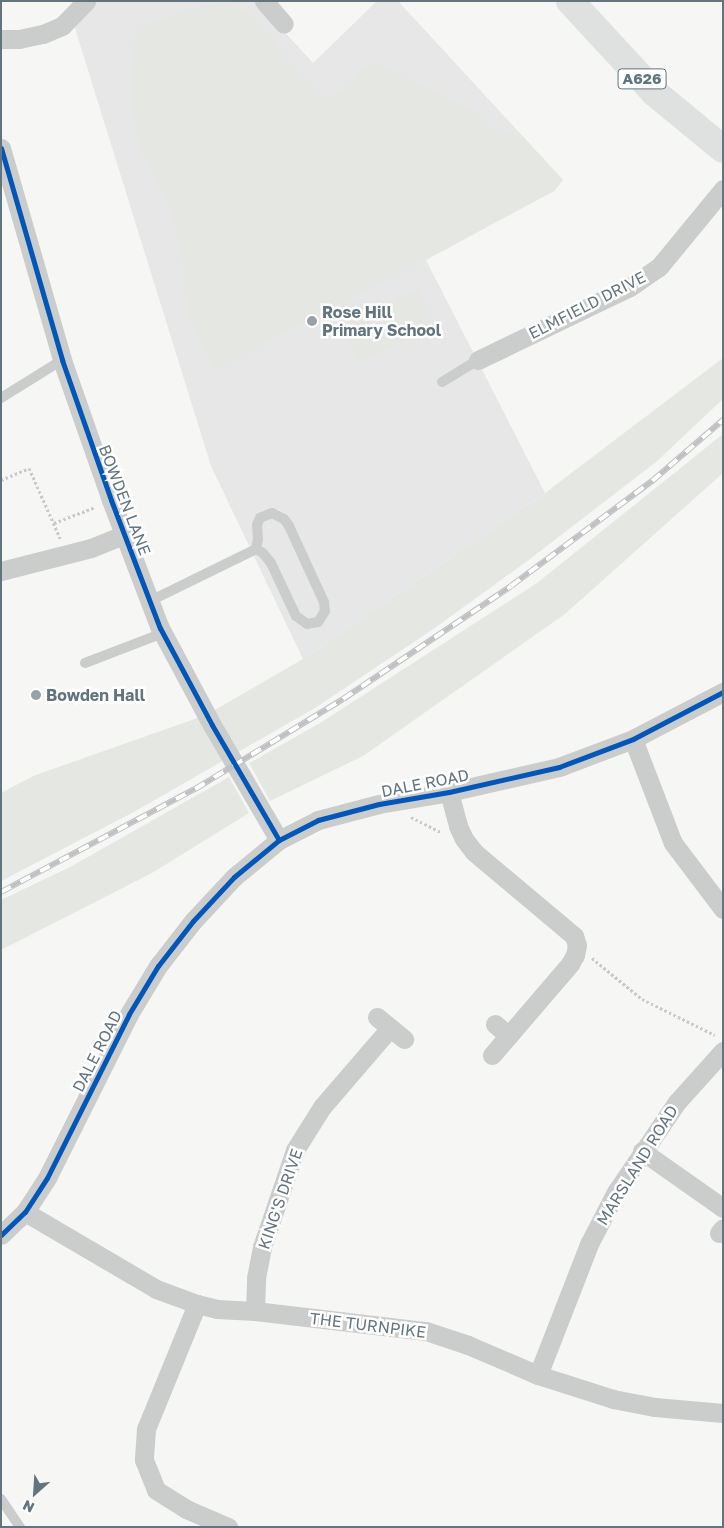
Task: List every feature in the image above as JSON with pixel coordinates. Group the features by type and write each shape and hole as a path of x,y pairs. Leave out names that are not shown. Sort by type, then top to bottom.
{"main road":[{"name":"A626","path":"570,2 655,93 723,150"}],"street":[{"path":"1,39 19,39 43,34 62,26 86,1"},
{"path":"264,1 284,24"},
{"name":"BOWDEN LANE","path":"1,148 62,360 111,500 150,601 163,632 212,725 278,840"},
{"name":"ELMFIELD DRIVE","path":"478,360 630,287 659,267 723,190"},
{"path":"1,571 91,548 125,534"},
{"name":"DALE ROAD","path":"1,1235 25,1212 47,1178 129,1014 158,966 193,921 234,877 278,840 318,820 379,804 449,792 559,767 633,739 723,692"},
{"path":"633,739 673,843 723,909"},
{"path":"449,792 458,826 464,839 474,852 574,936 577,945 576,955 570,964 502,1030 492,1055"},
{"name":"KING'S DRIVE","path":"255,1311 256,1278 262,1247 295,1150 322,1107 390,1028"},
{"name":"MARSLAND ROAD","path":"538,1375 589,1244 616,1192 642,1151 720,1043"},
{"path":"642,1151 723,1208"},
{"name":"THE TURNPIKE","path":"25,1212 156,1290 197,1304 217,1309 255,1311 426,1331 468,1345 538,1375 613,1399 655,1407 723,1413"},
{"path":"197,1304 146,1429 144,1460 156,1490 186,1509 228,1527"}],"lane":[{"path":"1,398 62,360"},
{"path":"442,382 478,360"},
{"path":"150,601 253,550 263,552 271,563 296,616 307,624 318,622 325,611 324,602 284,519 272,513 260,518 257,525 258,539 253,550"},
{"path":"85,663 163,632"},
{"path":"1,1499 20,1527"}],"path":[{"path":"1,480 29,468 67,554"},
{"path":"54,523 111,500"},
{"path":"379,804 443,833"},
{"path":"577,945 642,999 720,1043"}],"shaded area":[{"name":"Rose Hill Primary School","path":"96,1 256,1 313,63 377,1 398,1 563,180 554,191 426,260 545,493 303,659 211,466 74,25"},
{"path":"228,1 256,19 289,61 326,98 352,84 357,69 376,62 407,80 464,105 489,126 524,138 563,180 554,191 215,369 188,316 183,263 171,209 141,151 131,102 135,34 150,24 198,6"},
{"path":"417,289 435,327 359,363 341,324"},
{"path":"723,358 723,399 656,462 530,559 432,630 315,708 132,813 1,881 1,793 33,776 206,715 303,659 545,493"},
{"path":"723,434 723,473 565,614 363,756 270,801 249,763 320,723 537,583"},
{"path":"229,777 249,813 152,873 1,950 1,900 72,866"}],"railway":[{"path":"1,892 195,789 343,699 511,586 652,481 723,420"}],"cycle path":[{"path":"1,148 62,360 111,500 160,628 212,725 279,840"},
{"path":"1,1235 25,1212 47,1178 129,1014 158,966 193,921 234,877 279,840 318,820 379,804 449,792 559,767 633,739 723,692"}],"place":[{"name":"Rose Hill Primary School","path":"312,321"},
{"name":"Bowden Hall","path":"36,695"}]}
